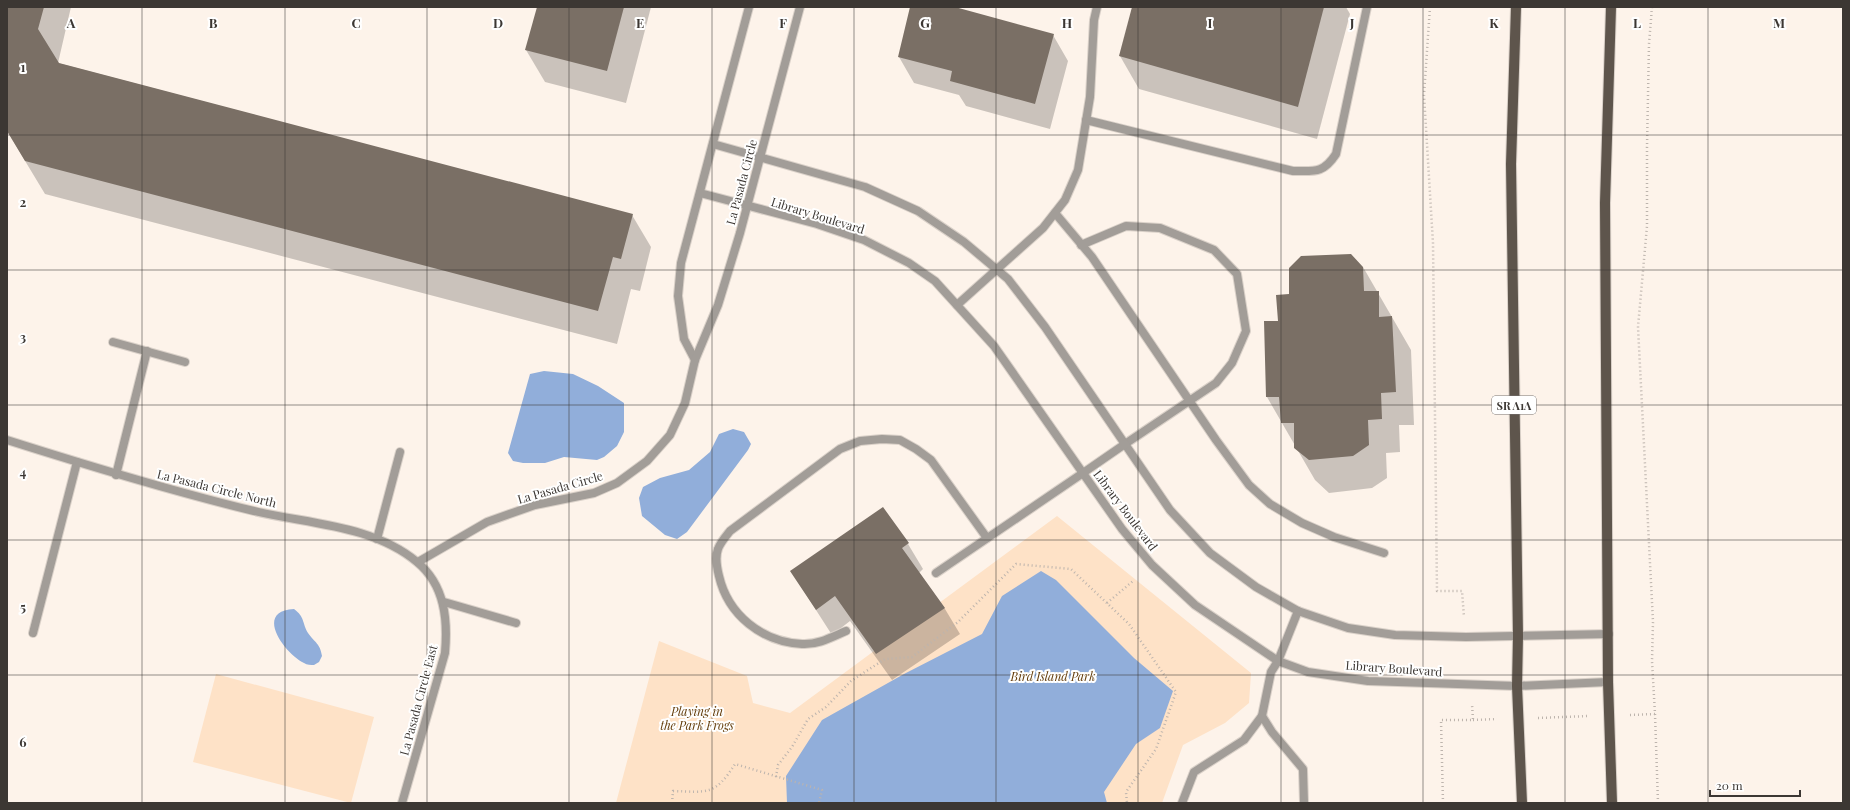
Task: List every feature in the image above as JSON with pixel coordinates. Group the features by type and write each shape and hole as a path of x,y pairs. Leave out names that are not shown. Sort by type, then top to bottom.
{"main road":[{"name":"SR A1A","path":"1516,7 1511,164 1518,636 1517,686 1522,803"},
{"path":"1610,7 1605,203 1609,634 1608,682 1612,803"}],"street":[{"path":"695,360 684,339 678,296 681,263 749,7"},
{"name":"La Pasada Circle","path":"418,562 487,522 535,505 594,493 617,483 642,465 670,435 685,403 695,360 718,305 747,207 800,7"},
{"path":"1086,120 1293,170 1319,171 1329,165 1336,154 1367,7"},
{"path":"957,305 1043,228 1065,200 1078,170 1090,97 1094,8"},
{"path":"712,144 760,156 864,187 918,211 964,242 1008,279 1045,327 1170,510 1210,553 1256,587 1298,611 1348,628 1396,635 1466,637 1609,634"},
{"name":"Library Boulevard","path":"700,193 747,207 817,224 864,240 909,263 935,281 994,346 1122,529 1152,565 1195,605 1278,661 1308,672 1368,681 1517,686 1608,682"},
{"path":"1055,213 1096,263 1189,400 1250,485 1270,504 1302,523 1334,537 1384,553"},
{"path":"936,573 1216,383 1232,363 1246,331 1237,274 1214,250 1160,228 1126,226 1081,245"},
{"path":"113,342 185,362"},
{"path":"116,475 147,352"},
{"path":"846,631 820,642 803,644 780,641 760,633 738,615 723,592 716,566 718,549 730,531 840,449 860,441 882,439 900,440 931,460 987,538"},
{"name":"La Pasada Circle North","path":"7,440 116,475 255,512 360,533 395,546 418,562"},
{"path":"377,539 400,452"},
{"path":"33,633 77,462"},
{"name":"La Pasada Circle East","path":"402,803 446,653 447,627 444,602 431,577 418,562"},
{"path":"444,602 516,623"},
{"path":"1182,803 1194,772 1244,740 1262,716 1272,672 1278,661 1298,611"},
{"path":"1262,716 1272,732 1303,769 1304,803"}],"path":[{"path":"1430,7 1424,95 1433,243 1437,591 1462,591 1466,637"},
{"path":"1652,7 1649,44 1647,226 1638,327 1653,622 1652,661 1658,803"},
{"path":"776,777 778,766 792,748 808,719 826,707 851,681 885,659 912,657 958,622 1016,564 1071,569 1129,624 1176,692 1156,750 1126,792 1127,803"},
{"path":"1107,603 1133,581"},
{"path":"1470,685 1473,720"},
{"path":"1443,803 1441,720 1655,714"},
{"path":"672,803 673,791 705,792 716,787 734,764 822,790 819,803"}],"green space":[{"name":"Bird Island Park","path":"1057,516 1251,673 1249,703 1225,723 1183,745 1162,803 616,803 659,641 747,676 753,703 790,713"},
{"path":"216,674 374,717 351,803 193,762"}],"water":[{"path":"544,371 573,374 598,386 624,403 624,432 617,446 604,457 597,460 564,457 545,463 523,463 513,461 508,453 530,374"},
{"path":"733,429 744,432 751,444 748,450 687,532 677,539 665,535 642,516 639,498 643,487 660,478 689,470 710,452 719,434"},
{"path":"1041,571 1056,580 1134,658 1173,691 1160,728 1136,744 1104,792 1107,803 787,803 786,776 822,720 904,674 982,634 1002,596"},
{"path":"294,609 302,617 308,633 320,648 322,656 319,662 314,665 306,664 296,658 276,633 274,625 276,617 282,612"}],"building":[{"path":"7,7 44,7 38,29 59,63 633,214 621,259 613,257 598,311 25,161 7,131"},
{"path":"537,7 624,7 607,71 525,50"},
{"path":"910,7 955,7 1054,34 1035,104 950,81 952,71 898,57"},
{"path":"1132,7 1324,7 1298,107 1119,56"},
{"path":"1351,254 1363,267 1364,291 1379,291 1379,317 1392,316 1396,392 1381,393 1382,419 1368,420 1369,445 1353,456 1309,460 1294,448 1294,423 1281,423 1279,397 1266,397 1264,321 1278,321 1276,295 1289,294 1289,268 1301,256"},
{"path":"883,507 909,543 902,548 945,608 876,654 835,596 816,610 790,571"}],"park label":[{"name":"Playing in the Park Frogs","path":"697,718"}]}
